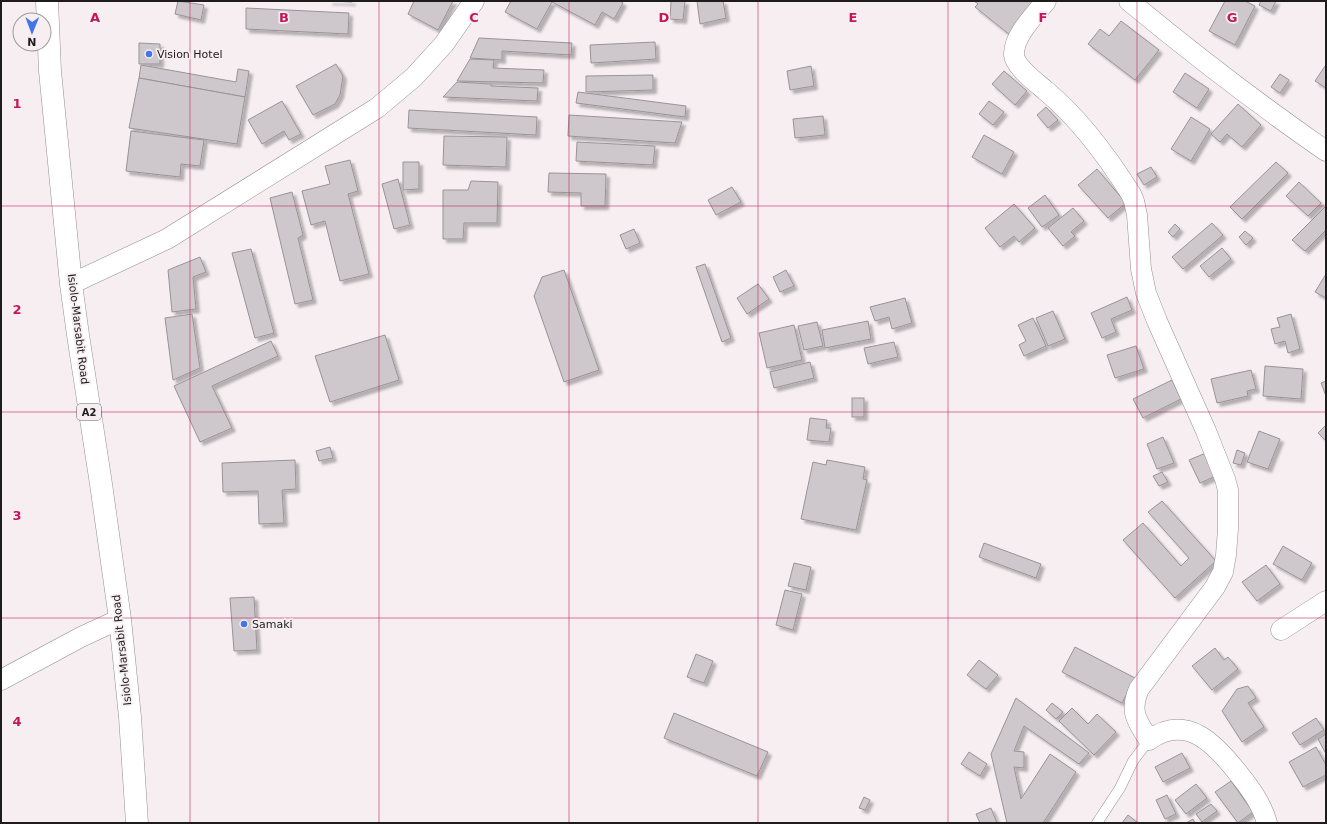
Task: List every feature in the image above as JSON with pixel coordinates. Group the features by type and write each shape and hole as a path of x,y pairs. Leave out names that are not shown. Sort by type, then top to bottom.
{"highway":[{"name":"Isiolo-Marsabit Road","path":"47,1 50,71 78,335 120,619 130,717 136,823"}],"street":[{"path":"72,284 167,239 377,108 414,77 444,44 474,1"},
{"path":"1046,1 1017,38 1014,48 1014,57 1019,66 1030,78 1078,121 1097,144 1131,194 1137,215 1141,269 1146,293 1206,431 1228,490 1228,529 1223,572 1215,587 1139,689 1135,698 1134,714 1136,720 1149,740 1157,734 1170,730 1182,730 1194,732 1215,746 1244,780 1265,815 1267,823"},
{"path":"1129,1 1191,53 1275,116 1326,151"},
{"path":"1282,630 1326,601"},
{"path":"1,680 81,636 120,619"}],"lane":[{"path":"1097,823 1120,788 1133,761 1149,740"}],"building":[{"path":"178,1 204,5 201,20 175,14"},
{"path":"329,1 352,1 352,2"},
{"path":"414,1 453,1 438,30 408,14"},
{"path":"511,1 620,1 623,3 614,19 602,12 595,25 552,2 537,29 505,12"},
{"path":"671,1 685,1 683,20 670,19"},
{"path":"697,1 723,1 726,18 700,24"},
{"path":"974,1 1038,1 1010,35 975,7 978,4"},
{"path":"1225,1 1245,1 1255,6 1235,45 1209,31"},
{"path":"1261,1 1276,1 1271,11 1259,5"},
{"path":"246,8 349,13 348,34 246,29"},
{"path":"1121,21 1159,50 1135,80 1088,44 1100,29 1109,36"},
{"path":"479,38 572,43 571,55 502,51 502,60 470,58"},
{"path":"655,42 656,59 591,63 590,45"},
{"name":"Vision Hotel","path":"139,43 160,44 160,64 139,64"},
{"path":"470,59 494,60 493,68 544,70 543,83 457,81"},
{"path":"336,64 343,76 340,95 335,104 313,115 296,86"},
{"path":"141,65 236,82 238,69 249,71 245,97 139,78"},
{"path":"811,66 814,86 790,90 787,71"},
{"path":"1325,66 1326,67 1326,88 1315,81"},
{"path":"1004,71 1027,91 1015,105 992,84"},
{"path":"1185,73 1209,89 1197,108 1173,92"},
{"path":"1280,74 1289,80 1280,93 1271,87"},
{"path":"653,75 653,90 586,92 586,76"},
{"path":"139,78 245,97 237,144 129,128"},
{"path":"457,82 491,84 491,86 538,88 537,101 443,97"},
{"path":"578,92 686,106 685,117 576,103"},
{"path":"282,101 301,134 289,140 284,131 262,144 248,120"},
{"path":"989,101 1004,112 993,125 979,114"},
{"path":"1238,104 1261,125 1242,147 1227,134 1220,142 1211,134"},
{"path":"1046,107 1058,120 1048,128 1037,115"},
{"path":"409,110 537,117 536,135 408,128"},
{"path":"569,115 682,122 675,143 568,136"},
{"path":"823,116 825,135 795,138 793,119"},
{"path":"1191,117 1210,129 1191,161 1171,149"},
{"path":"131,131 204,140 200,166 181,164 180,177 126,171"},
{"path":"984,135 1014,152 1002,174 972,157"},
{"path":"444,136 507,137 506,167 443,165"},
{"path":"577,142 655,146 653,165 576,161"},
{"path":"350,160 358,191 348,194 369,274 340,281 325,221 311,225 302,191 330,184 325,166"},
{"path":"403,162 419,162 419,189 403,190"},
{"path":"1276,162 1288,173 1242,219 1230,207"},
{"path":"1151,167 1157,177 1144,185 1137,174"},
{"path":"1097,169 1126,203 1108,218 1078,185"},
{"path":"549,173 606,174 605,206 581,206 581,193 548,192"},
{"path":"398,179 410,225 394,229 382,184"},
{"path":"471,181 498,182 497,223 464,223 463,239 443,239 443,190 468,190"},
{"path":"1299,182 1321,203 1308,216 1286,196"},
{"path":"732,187 741,202 716,215 708,200"},
{"path":"292,192 303,235 298,238 313,300 295,304 270,198"},
{"path":"1045,195 1059,215 1042,227 1028,208"},
{"path":"1014,204 1035,228 1019,242 1014,236 1000,247 985,228"},
{"path":"1326,206 1326,230 1305,251 1292,240"},
{"path":"1073,208 1084,221 1071,232 1075,236 1063,246 1048,228"},
{"path":"1212,223 1223,235 1183,269 1172,257"},
{"path":"1175,224 1180,229 1173,237 1168,232"},
{"path":"634,229 640,243 626,249 620,235"},
{"path":"1245,231 1253,238 1246,245 1239,237"},
{"path":"1222,248 1231,259 1209,277 1200,266"},
{"path":"251,249 274,333 255,338 232,253"},
{"path":"200,257 206,272 193,277 196,309 172,312 168,270"},
{"path":"705,264 731,338 722,342 696,267"},
{"path":"564,270 599,370 564,382 534,296 542,277"},
{"path":"786,270 794,286 780,292 773,277"},
{"path":"1326,274 1326,298 1315,292"},
{"path":"758,284 769,299 747,314 737,298"},
{"path":"1127,297 1132,310 1111,319 1116,332 1102,338 1091,313"},
{"path":"905,298 912,323 892,329 889,317 875,321 870,307"},
{"path":"1053,311 1065,339 1048,346 1036,318"},
{"path":"192,314 200,368 173,380 165,318"},
{"path":"1291,314 1300,349 1288,353 1285,341 1275,344 1271,329 1280,327 1277,318"},
{"path":"1033,318 1046,346 1024,356 1019,345 1026,341 1018,325"},
{"path":"868,321 871,339 825,348 822,330"},
{"path":"817,322 823,346 804,350 798,326"},
{"path":"794,325 802,360 767,368 759,333"},
{"path":"385,335 399,380 330,402 315,356"},
{"path":"271,341 278,356 212,386 232,428 200,442 174,386"},
{"path":"894,342 898,357 868,364 864,348"},
{"path":"1136,346 1144,369 1115,378 1107,355"},
{"path":"810,362 814,378 774,388 770,372"},
{"path":"1265,366 1303,369 1301,399 1263,396"},
{"path":"1251,370 1256,389 1247,391 1248,396 1217,403 1211,379"},
{"path":"1172,380 1181,399 1143,418 1133,399"},
{"path":"1326,381 1326,396 1321,383"},
{"path":"852,398 864,398 864,417 852,417"},
{"path":"810,418 827,420 826,428 831,428 829,442 807,440"},
{"path":"1326,425 1326,441 1318,433"},
{"path":"1259,431 1280,439 1268,469 1247,462"},
{"path":"1163,437 1174,463 1157,469 1147,444"},
{"path":"330,447 333,458 319,461 316,451"},
{"path":"1237,450 1245,453 1241,465 1233,463"},
{"path":"1206,453 1216,476 1200,483 1189,460"},
{"path":"295,460 296,489 282,490 284,523 259,524 258,491 223,492 222,463"},
{"path":"827,460 865,467 863,479 867,480 856,530 801,519 813,462 826,465"},
{"path":"1162,472 1168,482 1159,486 1153,476"},
{"path":"1162,501 1216,561 1175,598 1123,540 1143,523 1181,566 1189,558 1148,512"},
{"path":"984,543 1041,564 1036,578 979,557"},
{"path":"1283,546 1312,563 1302,580 1273,564"},
{"path":"794,563 811,567 806,590 788,586"},
{"path":"1266,565 1280,584 1257,601 1242,582"},
{"path":"785,590 802,594 793,630 776,625"},
{"name":"Samaki","path":"254,597 257,650 234,651 230,598"},
{"path":"1075,647 1135,678 1122,703 1062,672"},
{"path":"1215,648 1224,660 1228,657 1238,669 1212,690 1192,666"},
{"path":"696,654 713,661 704,683 687,677"},
{"path":"979,660 998,675 986,689 967,675"},
{"path":"1248,686 1256,698 1248,703 1264,727 1242,742 1222,711 1237,689"},
{"path":"1016,698 1089,753 1079,764 1024,726 1014,751 1024,752 1024,768 1014,767 1021,799 1050,754 1076,772 1043,823 1007,823 991,754"},
{"path":"1052,703 1063,712 1056,719 1046,710"},
{"path":"1072,708 1088,724 1097,714 1116,732 1094,755 1059,721"},
{"path":"674,713 768,752 757,776 664,738"},
{"path":"1316,718 1324,730 1300,745 1292,733"},
{"path":"1326,734 1326,754 1318,739"},
{"path":"1316,747 1326,765 1326,775 1303,787 1289,762"},
{"path":"969,752 987,764 980,776 961,764"},
{"path":"1182,753 1190,768 1163,782 1155,767"},
{"path":"1231,781 1253,812 1238,823 1215,792"},
{"path":"1196,784 1207,798 1186,814 1175,800"},
{"path":"1167,795 1176,814 1165,819 1156,800"},
{"path":"864,797 870,800 865,810 859,808"},
{"path":"1211,804 1217,811 1202,822 1196,814"},
{"path":"991,808 997,823 980,823 976,814"},
{"path":"1128,815 1138,823 1122,823"},
{"path":"1193,819 1195,823 1186,823"}],"place":[{"name":"Vision Hotel","path":"149,54"},
{"name":"Samaki","path":"244,624"}]}
